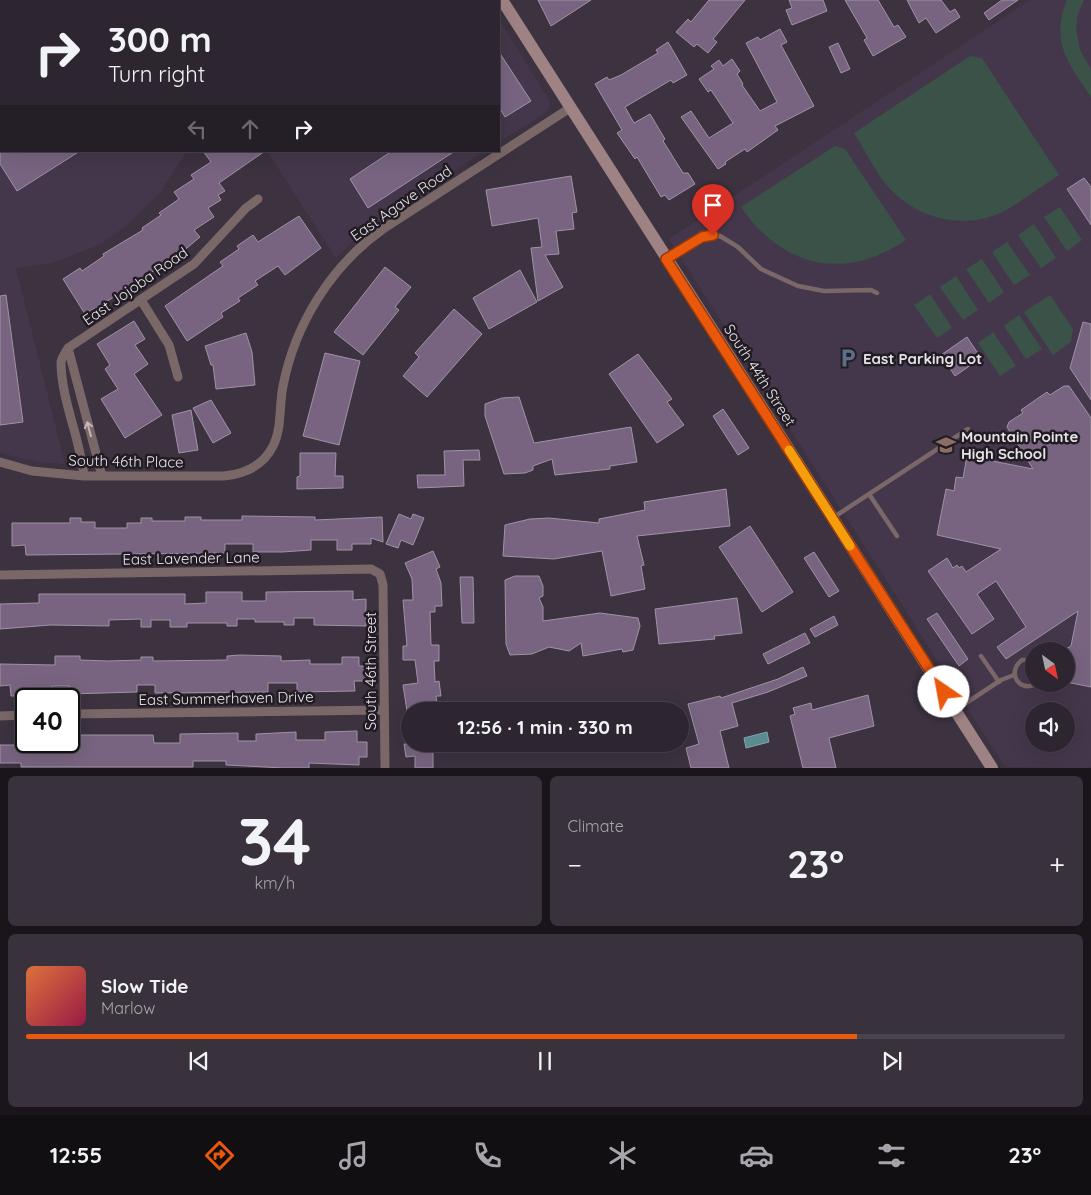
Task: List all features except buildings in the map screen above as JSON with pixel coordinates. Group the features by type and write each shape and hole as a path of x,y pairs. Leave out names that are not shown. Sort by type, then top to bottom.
{"street":[{"name":"South 44th Street","path":"502,0 992,768"},
{"name":"East Agave Road","path":"252,469 260,464 273,446 283,386 298,335 310,311 336,272 368,240 382,229 570,108"},
{"name":"East Jojoba Road","path":"68,348 194,264 246,208 258,199"},
{"path":"141,300 169,344 178,377"},
{"path":"68,348 61,360 64,385 82,455 84,476"},
{"path":"68,348 102,476"},
{"name":"South 46th Place","path":"0,462 32,470 84,476 224,476 252,469"},
{"name":"East Lavender Lane","path":"0,575 371,569 380,574"},
{"name":"South 46th Street","path":"380,574 384,585 385,768"},
{"name":"East Summerhaven Drive","path":"80,714 384,710"},
{"path":"0,716 15,715"}],"lane":[{"path":"666,259 702,237 720,236 738,247 761,269 798,286 824,291 871,290 877,293"},
{"path":"832,518 968,429"},
{"path":"869,494 897,536"},
{"path":"981,656 999,682"},
{"path":"956,710 999,682 1014,675 1018,663 1025,660"},
{"path":"1014,675 1019,684 1025,686"}],"shaded area":[{"name":"Mountain Pointe High School","path":"1030,0 1091,0 1091,766 1089,768 1005,767 669,239"},
{"path":"1067,0 1084,0 1077,17 1076,29 1080,50 1091,69 1091,97 1069,62 1061,40 1060,28"},
{"path":"500,21 550,102 550,107 544,114 500,141"},
{"path":"970,56 982,58 1059,175 1008,209 993,216 961,221 929,215 901,199 884,182 854,133"},
{"path":"835,146 845,149 906,240 883,253 860,261 837,264 816,262 795,255 775,243 757,227 741,207"},
{"path":"0,152 186,152 159,194 127,225 108,239 97,246 51,263 16,268 65,464 39,462 0,453"},
{"path":"268,152 483,152 396,208 356,238 336,258"},
{"path":"1060,207 1082,240 1067,251 1044,217"},
{"path":"1034,224 1056,258 1041,268 1018,235"},
{"path":"1007,242 1030,275 1014,285 992,252"},
{"path":"982,259 1004,292 989,303 966,269"},
{"path":"956,276 978,310 963,320 940,287"},
{"path":"930,294 952,328 937,338 914,305"},
{"path":"1050,295 1073,329 1071,342 1053,355 1024,312"},
{"path":"1019,315 1042,349 1026,359 1004,326"},
{"path":"993,332 1016,366 1000,376 978,343"},
{"path":"767,732 769,742 746,748 744,738"}],"slow traffic":[{"path":"789,450 850,546"}],"place":[{"name":"East Parking Lot","path":"848,358"},
{"name":"Mountain Pointe High School","path":"946,445"}],"route":[{"path":"713,235 702,237 666,259 944,692"}]}
